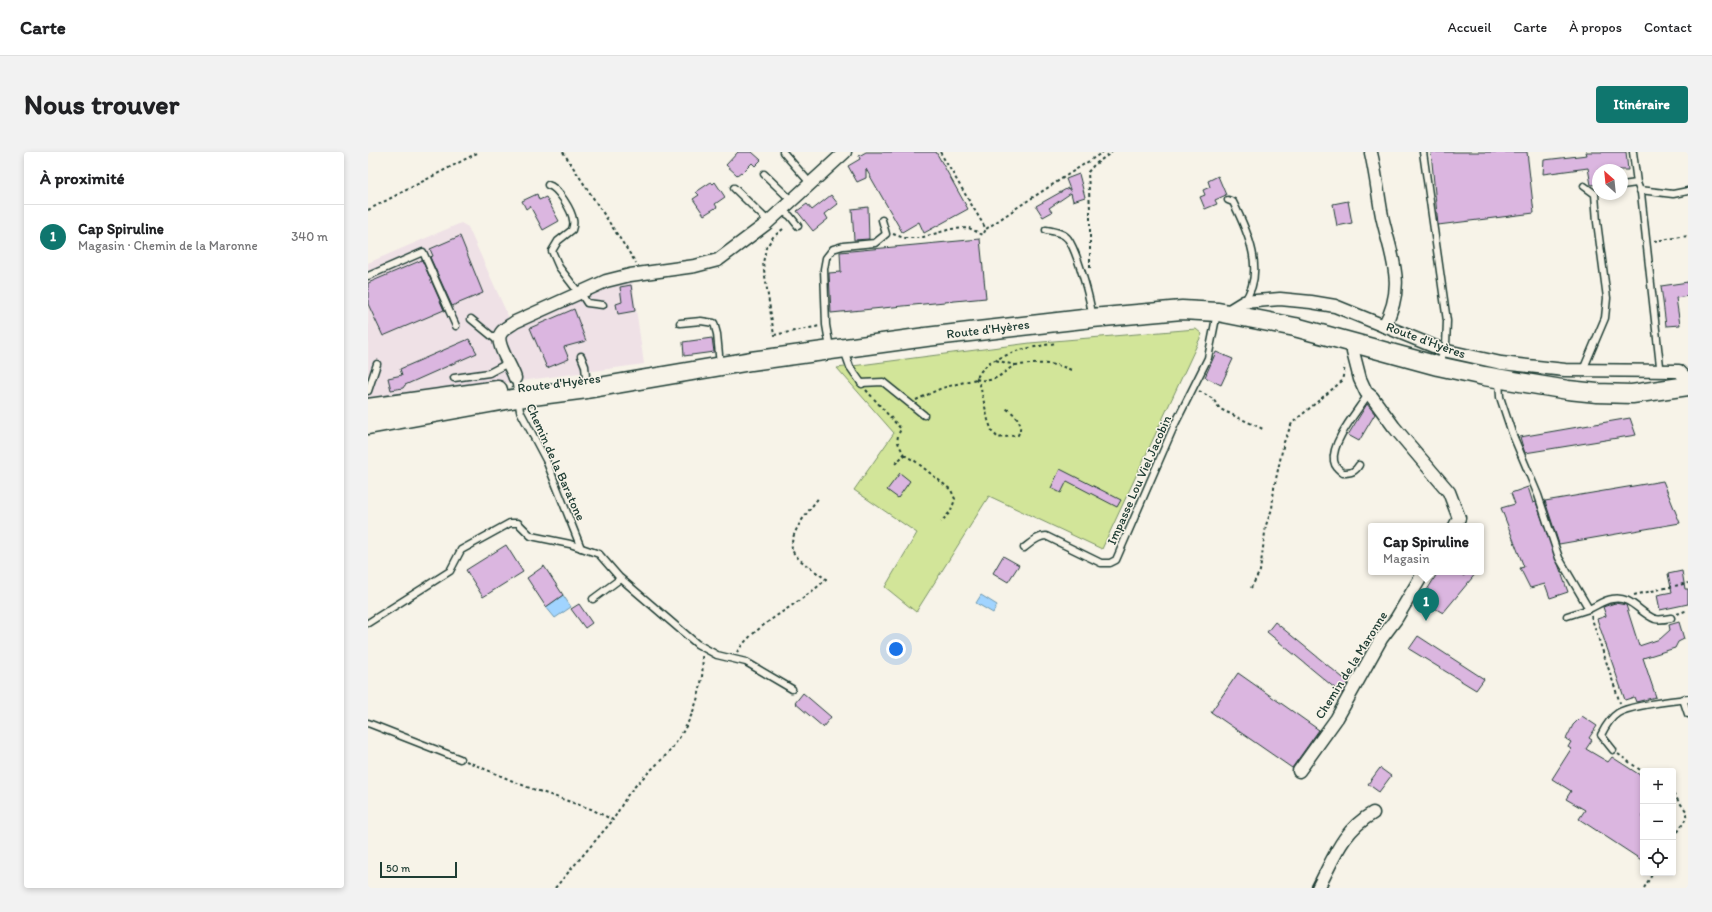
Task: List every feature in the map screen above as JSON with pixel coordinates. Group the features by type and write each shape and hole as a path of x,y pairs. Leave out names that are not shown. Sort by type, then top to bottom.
{"main road":[{"name":"Route d'Hyères","path":"369,420 516,388 586,384 926,336 1182,310 1222,312 1295,327 1354,343 1441,358 1498,378 1597,393 1632,394 1663,390 1685,376"}],"street":[{"path":"516,388 513,370 508,363 500,343 500,335 505,329 515,322 606,281 695,266 718,260 739,246 769,222 845,152"},
{"path":"1374,152 1382,215 1396,268 1396,289 1392,310 1384,326"},
{"name":"Route d'Hyères","path":"1222,312 1244,302 1280,299 1311,302 1335,306 1384,326 1441,358 1565,370 1662,370 1685,376"},
{"path":"1354,343 1353,352 1360,379 1366,392 1372,397 1394,427 1449,492 1459,518 1456,523"},
{"path":"1685,376 1688,380"},
{"name":"Chemin de la Maronne","path":"1299,771 1337,718 1381,639 1396,619 1422,575"},
{"path":"1318,888 1346,836 1361,820 1373,813"}],"lane":[{"path":"783,152 810,183"},
{"path":"1423,152 1447,321 1446,345 1441,358"},
{"path":"1633,152 1656,319 1660,366 1662,370"},
{"path":"764,174 792,201"},
{"path":"548,185 561,194 573,220 572,230 558,241 552,251 559,267 587,303 603,305"},
{"path":"1584,186 1592,190"},
{"path":"1628,186 1673,194 1688,191"},
{"path":"734,188 769,222"},
{"path":"1228,200 1233,202 1239,213 1252,251 1255,271 1251,287 1244,302"},
{"path":"1583,370 1605,318 1607,298 1597,222 1597,200"},
{"path":"782,210 790,216 798,226"},
{"path":"882,220 886,234 876,243 833,248 826,258 824,269 826,325 837,349 862,383 883,382 924,415"},
{"path":"1046,230 1055,231 1068,238 1078,261 1091,304 1092,318"},
{"path":"368,276 423,252 456,326"},
{"name":"Impasse Lou Viel Jacobin","path":"1024,548 1035,539 1041,536 1046,536 1101,563 1110,563 1116,560 1175,424 1208,358 1222,312"},
{"path":"471,319 500,343"},
{"path":"680,323 701,320 714,323 717,334 720,364"},
{"path":"581,356 585,366 586,384"},
{"path":"454,378 489,373 508,363"},
{"path":"368,390 377,364"},
{"path":"1498,378 1500,396 1512,433 1538,495 1560,558 1589,609"},
{"name":"Chemin de la Baratone","path":"516,388 520,411 546,460 581,548"},
{"path":"1359,465 1356,470 1351,473 1343,473 1336,468 1334,461 1335,448 1365,399 1366,392"},
{"path":"368,623 450,571 461,550 510,523 518,523 531,536 600,554 620,579 697,644 717,655 746,662 792,689"},
{"path":"593,599 620,579"},
{"path":"1567,616 1589,609 1610,599 1626,599 1642,612 1657,620 1670,618"},
{"path":"1613,750 1600,735 1606,725 1616,714 1623,711 1686,699 1688,714"},
{"path":"368,723 460,759"}],"path":[{"path":"368,210 479,152"},
{"path":"563,152 644,274"},
{"path":"940,152 986,229"},
{"path":"886,234 904,238 920,238 957,229 969,228 983,235 986,229 1103,152"},
{"path":"1090,269 1090,209 1088,172 1094,165 1112,152"},
{"path":"783,229 773,237 766,248 762,263 774,335 826,325"},
{"path":"1645,242 1688,236"},
{"path":"976,379 981,371 994,360 1019,350 1056,343"},
{"path":"994,360 1015,365 1060,365 1070,370"},
{"path":"1251,588 1260,571 1266,525 1272,509 1274,488 1284,442 1292,424 1342,381 1346,364"},
{"path":"910,403 942,388 976,379 985,381 995,379 1015,365"},
{"path":"976,379 980,385 992,431 998,438 1018,436 1021,428 1019,420 1005,408"},
{"path":"862,383 871,396 901,429 897,437 898,443 904,455 915,461 951,490 955,499 951,511 941,522"},
{"path":"1192,389 1213,399 1220,410 1265,430"},
{"path":"895,464 904,455"},
{"path":"733,658 740,647 758,629 783,613 826,579 795,556 792,547 793,538 798,527 819,497"},
{"path":"1626,599 1630,596 1688,583"},
{"path":"1589,609 1623,711"},
{"path":"1670,618 1682,611 1688,610"},
{"path":"555,888 613,820 627,796 677,741 694,708 702,683 701,654 697,644"},
{"path":"1613,750 1640,770"},
{"path":"460,759 527,787 591,809 613,820"},
{"path":"1676,798 1687,812 1685,820 1676,835"},
{"path":"1644,888 1651,876"}],"shaded area":[{"path":"461,223 468,227 513,327 577,298 632,281 644,364 368,402 368,263"}],"green space":[{"path":"1196,329 1202,334 1102,549 989,496 916,612 885,587 917,533 854,490 894,433 837,368 1030,343"}],"water":[{"path":"563,595 571,607 555,618 546,607"},
{"path":"981,595 997,605 993,613 976,603"}],"building":[{"path":"738,152 752,152 761,160 755,166 752,163 742,173 741,172 737,175 726,165"},
{"path":"866,152 936,152 968,209 924,233 919,222 902,232 866,169 866,178 857,182 848,166 860,159 859,156"},
{"path":"1431,152 1527,152 1534,213 1438,225"},
{"path":"1586,152 1626,152 1627,164 1592,164 1591,185 1588,168 1543,174 1544,160 1587,155"},
{"path":"1079,174 1085,197 1073,201 1071,193 1049,208 1052,212 1043,217 1036,206 1068,188 1071,192 1066,179"},
{"path":"1218,176 1226,195 1215,200 1217,204 1205,209 1200,197 1205,195 1203,190 1210,187 1208,181"},
{"path":"711,182 713,184 715,182 725,197 715,204 717,207 704,215 693,199 699,195 696,192"},
{"path":"537,194 539,200 546,197 559,221 543,230 530,206 526,209 522,201"},
{"path":"831,195 838,204 825,214 828,219 813,231 797,211 807,204 812,210"},
{"path":"1348,201 1352,223 1337,226 1333,204"},
{"path":"868,207 869,239 854,240 852,209"},
{"path":"460,236 483,293 452,306 430,257 433,256 430,249"},
{"path":"980,239 986,298 831,313 829,273 841,272 840,252"},
{"path":"422,260 444,310 383,336 368,304 368,283"},
{"path":"1688,282 1688,296 1676,298 1680,325 1666,326 1661,286"},
{"path":"631,285 635,311 618,314 616,304 622,302 620,287"},
{"path":"574,309 586,341 564,347 569,359 547,368 530,328"},
{"path":"712,338 714,352 684,356 683,342"},
{"path":"469,339 477,353 405,385 403,388 391,390 388,378 402,375 400,369"},
{"path":"1216,352 1233,359 1221,385 1205,377"},
{"path":"1367,404 1375,414 1359,441 1348,435"},
{"path":"1630,418 1636,435 1525,453 1520,437"},
{"path":"1060,469 1121,500 1117,507 1067,481 1061,493 1051,488"},
{"path":"900,473 910,481 898,498 887,490"},
{"path":"1663,481 1680,523 1559,544 1545,501"},
{"path":"1528,487 1533,503 1536,502 1568,592 1550,598 1545,584 1530,588 1520,568 1524,567 1501,508 1515,504 1511,493"},
{"path":"506,545 523,572 483,597 466,570"},
{"path":"1003,556 1019,565 1008,582 993,573"},
{"path":"544,566 563,595 546,607 527,578"},
{"path":"1682,571 1685,589 1688,589 1688,604 1660,610 1657,595 1672,592 1668,574"},
{"path":"1436,575 1475,575 1443,613 1421,600"},
{"path":"1615,603 1626,605 1639,646 1660,639 1670,630 1669,625 1679,622 1684,639 1678,642 1675,648 1643,658 1656,697 1636,702 1634,697 1625,700 1597,619 1606,616 1603,607"},
{"path":"579,604 592,623 585,628 571,609"},
{"path":"1275,622 1348,682 1342,694 1267,632"},
{"path":"1418,636 1484,679 1476,690 1409,649"},
{"path":"1238,673 1319,730 1292,768 1211,712"},
{"path":"803,693 831,717 823,727 795,703"},
{"path":"1582,716 1597,726 1589,738 1592,740 1586,749 1608,762 1612,757 1640,775 1640,859 1579,819 1585,810 1566,799 1571,791 1552,779 1571,749 1568,747 1571,742 1566,739 1573,725"},
{"path":"1380,768 1391,776 1379,792 1368,784"}],"place":[{"name":"Cap Spiruline","path":"1426,621"}]}
